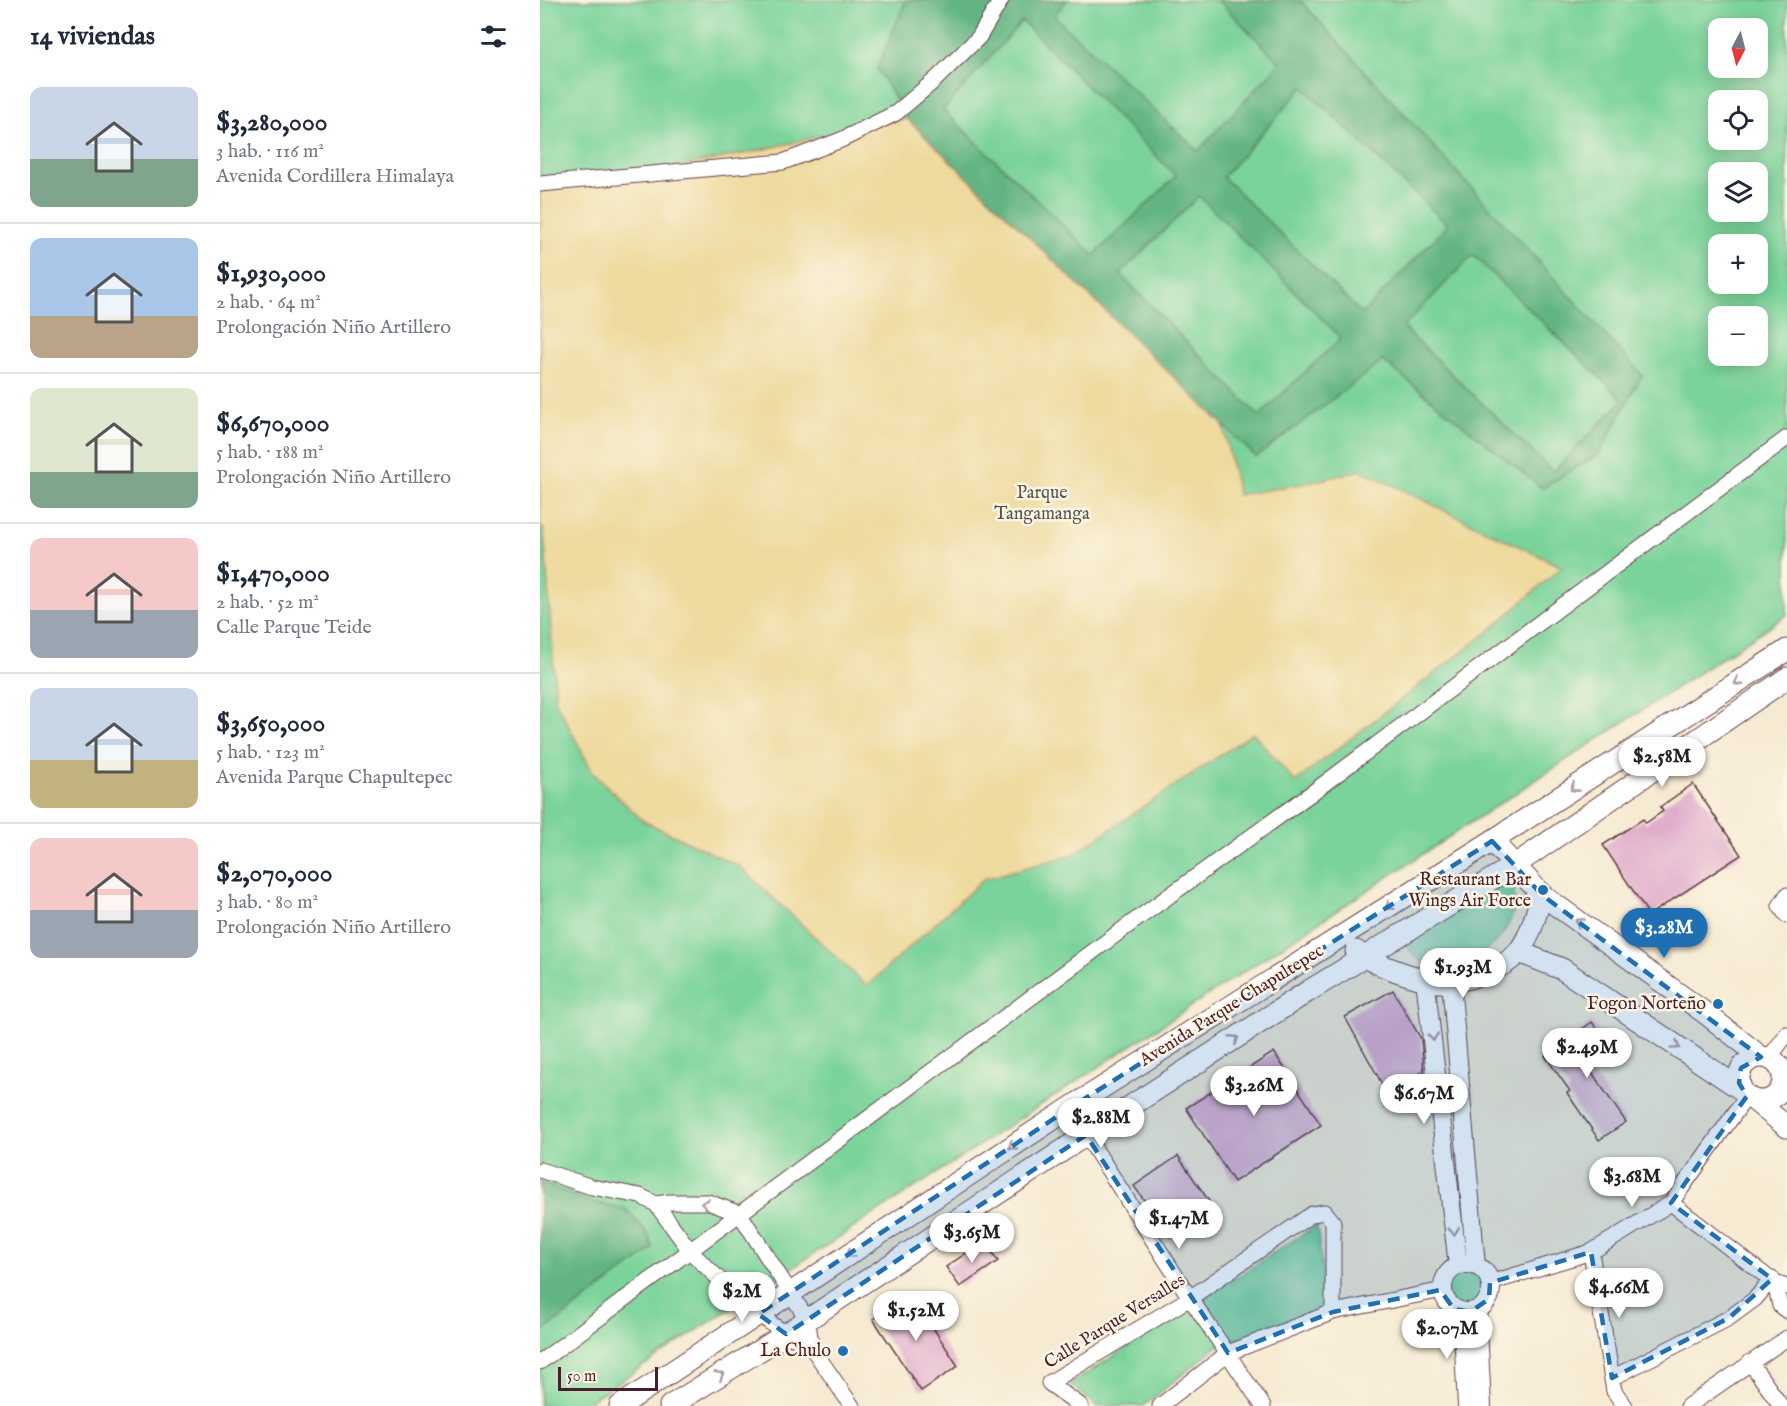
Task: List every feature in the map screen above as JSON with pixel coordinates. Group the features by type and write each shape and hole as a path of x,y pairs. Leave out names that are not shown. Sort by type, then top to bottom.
{"main road":[{"name":"Avenida Parque Chapultepec","path":"620,1406 1070,1108 1492,842 1787,650"},
{"name":"Avenida Parque Chapultepec","path":"680,1403 1086,1135 1363,957 1515,865 1787,678"},
{"path":"1492,842 1542,895 1780,1068 1785,1077 1780,1090 1776,1096 1761,1101 1747,1096 1739,1083 1741,1068 1753,1058 1765,1058"},
{"path":"1339,938 1363,957 1401,972 1438,982 1451,982 1497,968 1519,952 1542,895"},
{"path":"1519,952 1562,969 1747,1096 1787,1127"}],"street":[{"path":"540,184 783,162 842,140 896,113 935,80 979,37 1001,0"},
{"path":"540,1362 691,1252 1140,916 1350,765 1787,438"},
{"path":"1787,895 1780,906 1787,916"},
{"path":"1425,979 1467,1266"},
{"path":"1451,982 1467,1266"},
{"path":"1765,1058 1787,1034"},
{"path":"1490,1284 1591,1252 1671,1203 1747,1096"},
{"path":"1070,1108 1190,1298 1263,1406"},
{"path":"540,1170 592,1187 640,1196 656,1204 691,1252 758,1314 786,1334 812,1348"},
{"path":"656,1204 708,1202 740,1214 807,1319 812,1348 852,1406"},
{"path":"1671,1203 1778,1283 1780,1306 1787,1311"},
{"name":"Calle Parque Versalles","path":"1081,1406 1049,1383 1190,1298 1311,1214 1325,1212 1333,1222 1333,1312"},
{"path":"1591,1252 1611,1392 1625,1406"},
{"path":"1467,1266 1488,1276 1490,1284 1488,1299 1470,1311 1449,1304 1443,1290 1446,1275 1467,1266"},
{"path":"1611,1392 1729,1318 1778,1283"},
{"path":"1160,1406 1228,1353 1333,1312 1443,1290"},
{"path":"1467,1406 1470,1311"},
{"path":"1470,1311 1482,1406"},
{"path":"1688,1406 1787,1338"},
{"path":"1750,1362 1781,1406"},
{"path":"667,1374 680,1403"}],"highlighted area":[{"path":"1492,841 1542,895 1761,1057 1741,1068 1739,1083 1747,1096 1671,1203 1772,1279 1729,1318 1612,1378 1591,1252 1490,1283 1489,1299 1470,1312 1454,1309 1440,1290 1333,1312 1228,1353 1086,1135 786,1334 758,1314 1070,1108"}],"green space":[{"name":"Parque Tangamanga","path":"540,0 1787,0 1787,615 582,1406 540,1406"},
{"path":"906,0 1067,0 1054,16 1198,151 1280,63 1218,0 1300,0 1642,375 1599,454 1542,488 1383,361 1256,457 907,119 877,69","holes":["1022,21 1176,176 1094,255 943,110","1303,87 1448,225 1362,314 1223,177","1199,196 1341,338 1259,416 1120,274","1473,255 1623,400 1553,472 1403,327"]},
{"path":"1504,878 1513,885 1512,915 1506,928 1488,949 1462,962 1439,966 1424,963 1407,947 1408,940"},
{"path":"540,1182 591,1202 626,1209 648,1234 653,1249 540,1334"},
{"path":"1317,1225 1326,1306 1218,1346 1143,1406 1097,1406 1070,1384"},
{"path":"1470,1265 1482,1272 1489,1281 1491,1286 1488,1298 1484,1305 1454,1309 1443,1295 1444,1281 1453,1270"}],"sand":[{"path":"907,119 1223,425 1238,495 1312,482 1361,470 1562,567 1489,631 1295,782 1253,733 1072,855 984,879 867,986 739,866 643,821 593,773 556,702 544,530 540,525 540,180 635,172 691,164"}],"building":[{"path":"1693,784 1741,855 1649,915 1603,845 1643,819 1646,823 1663,811 1660,807"},
{"path":"1393,990 1421,1039 1424,1071 1386,1091 1345,1017"},
{"path":"1592,1022 1614,1053 1590,1070 1626,1122 1599,1140 1567,1093 1570,1091 1545,1056"},
{"path":"1274,1052 1321,1125 1234,1182 1186,1108"},
{"path":"1178,1156 1213,1207 1170,1237 1134,1186"},
{"path":"984,1241 998,1261 960,1287 946,1267"},
{"path":"911,1294 958,1366 921,1391 873,1319"}],"place":[{"name":"Restaurant Bar Wings Air Force","path":"1543,890"},
{"name":"Fogon Norteño","path":"1718,1004"},
{"name":"La Chulo","path":"843,1351"}]}
